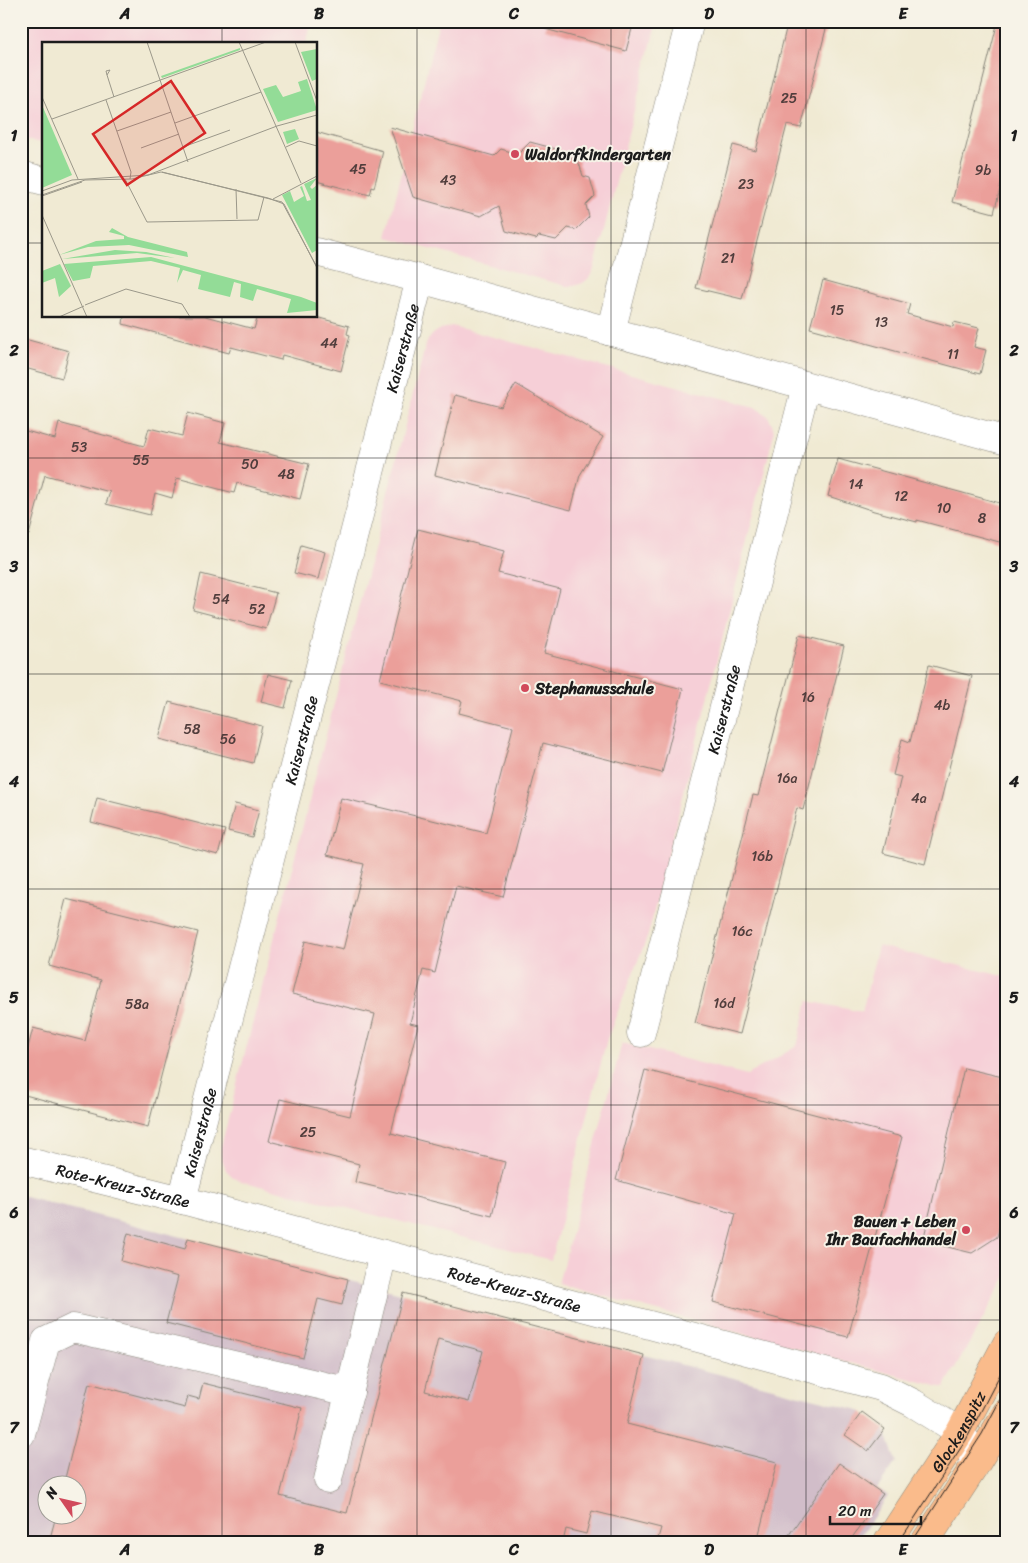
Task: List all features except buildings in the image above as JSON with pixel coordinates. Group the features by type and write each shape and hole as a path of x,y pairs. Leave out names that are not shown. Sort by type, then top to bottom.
{"main road":[{"name":"Glockenspitz","path":"888,1542 960,1432 1007,1343"},
{"name":"Glockenspitz","path":"934,1539 1007,1412"}],"street":[{"path":"611,332 690,21"},
{"path":"21,175 42,180"},
{"path":"318,253 1007,441"},
{"name":"Kaiserstraße","path":"182,1200 420,279"},
{"name":"Kaiserstraße","path":"642,1033 806,386"},
{"name":"Rote-Kreuz-Straße","path":"21,1160 182,1200 881,1387 914,1403 960,1432 972,1450 974,1467"},
{"path":"328,1480 383,1254"},
{"path":"21,1434 46,1341 73,1328 350,1392"}],"shaded area":[{"path":"21,21 312,21 307,42 42,42 42,143 21,138"},
{"name":"Waldorfkindergarten","path":"439,21 657,21 594,269 589,278 583,283 566,286 386,237"},
{"name":"Stephanusschule","path":"452,326 755,407 768,416 774,433 648,935 607,1039 551,1260 241,1181 233,1177 226,1170 221,1156 221,1147 425,347 433,334"},
{"path":"878,946 1007,977 1007,1276 944,1388 558,1284 622,1043 747,1075 797,1046 808,1001 862,1012"},
{"path":"21,1196 859,1410 885,1430 896,1462 877,1489 888,1496 856,1542 21,1542"}],"tram line":[{"path":"899,1542 966,1440 1007,1361"},
{"path":"912,1542 982,1434 1007,1387"}],"place":[{"name":"Waldorfkindergarten","path":"515,154"},
{"name":"Stephanusschule","path":"525,688"},
{"name":"Bauen + Leben Ihr Baufachhandel","path":"966,1230"}]}
